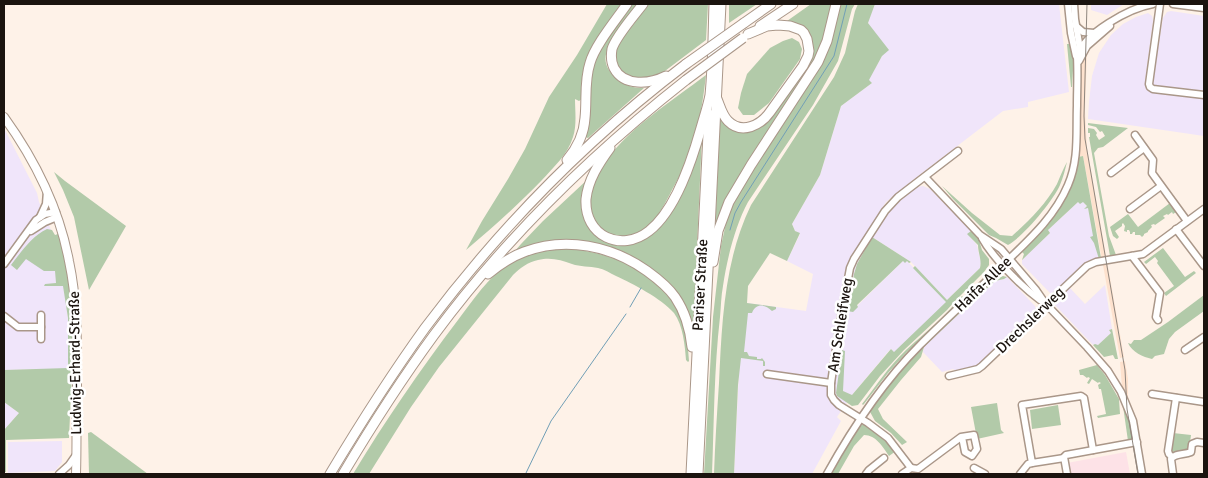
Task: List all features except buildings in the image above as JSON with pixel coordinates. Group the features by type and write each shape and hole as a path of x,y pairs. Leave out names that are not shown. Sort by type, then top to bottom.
{"highway":[{"path":"533,201 578,144 583,132 586,77 590,62 627,4"},
{"path":"643,4 614,44 611,54 612,65 620,76 631,81 653,81 676,72"},
{"path":"707,286 714,4"},
{"path":"622,132 593,176 587,193 586,206 589,219 596,230 605,237 626,240 641,236 657,222 668,209 689,167 713,95 721,4"},
{"path":"330,474 386,384 425,328 456,288 533,201 622,116 686,64 771,4"},
{"path":"343,474 398,386 435,333 524,227 622,132 686,80 793,4"},
{"path":"707,286 718,231 729,202 818,62 827,41 836,4"},
{"path":"713,95 728,121 743,128 756,125 766,118 808,56 807,39 804,33 794,27 767,26 746,36"},
{"name":"Pariser Straße","path":"691,474 713,95"},
{"path":"468,293 498,266 510,258 532,249 563,244 608,251 640,266 665,285 675,296 688,321 696,374"},
{"name":"Pariser Straße","path":"698,471 707,286"}],"main road":[{"name":"Ludwig-Erhard-Straße","path":"4,117 28,152 47,189 69,259 75,294 77,341 76,474"}],"street":[{"path":"1068,4 1071,35 1078,58"},
{"path":"1074,4 1076,26 1081,45 1078,58"},
{"name":"Haifa-Allee","path":"1081,45 1094,33 1118,18 1134,9 1153,4"},
{"path":"1160,4 1150,87 1153,89 1204,95"},
{"path":"1173,4 1204,8"},
{"name":"Haifa-Allee","path":"827,474 860,418 880,391 910,356 1045,223 1060,202 1068,184 1076,155 1078,58 1091,42 1118,18"},
{"path":"1076,26 1083,32 1094,33"},
{"path":"1071,35 1081,45"},
{"path":"1081,45 1091,42"},
{"path":"1135,135 1152,160 1152,173 1187,221"},
{"path":"1111,173 1144,148"},
{"name":"Am Schleifweg","path":"911,468 888,438 834,400 830,392 840,322 850,268 890,204 958,150"},
{"path":"925,177 980,235 988,249 1030,291 1046,304 1114,379 1129,410 1135,430 1142,474"},
{"path":"1130,209 1161,186"},
{"path":"4,264 40,216 46,204 47,189"},
{"name":"Drechslerweg","path":"949,376 980,368 1086,266 1096,262 1144,253 1204,209"},
{"path":"40,216 50,213 56,215"},
{"path":"24,237 56,215"},
{"path":"1176,229 1204,266"},
{"path":"980,235 998,246 1046,304"},
{"path":"1132,256 1160,293 1156,317 1158,320"},
{"path":"40,315 41,339"},
{"path":"4,316 18,327 41,327"},
{"path":"1185,350 1204,337"},
{"name":"Am Schleifweg","path":"767,374 831,383"},
{"path":"1152,394 1204,402"},
{"path":"1032,463 1022,406 1081,396 1084,398 1093,450"},
{"path":"1172,457 1168,454 1168,451 1176,398"},
{"path":"902,474 911,468 918,469 962,437"},
{"path":"1020,474 1028,464 1137,442"},
{"path":"1172,457 1190,452 1194,443 1204,443"},
{"path":"59,474 76,455"},
{"path":"1172,457 1173,474"},
{"path":"869,473 884,458"},
{"path":"1064,458 1067,474"},
{"path":"974,468 985,474"}],"shaded area":[{"path":"875,4 1059,4 1069,92 1028,102 1028,107 1003,111 886,202 878,214 885,218 898,202 917,187 923,186 930,189 971,231 968,234 977,245 981,262 980,268 947,300 911,262 872,237 857,264 847,311 857,306 903,261 907,261 947,302 894,353 891,349 852,395 837,417 841,421 812,474 734,474 739,371 747,303 806,311 813,274 787,261 800,234 795,231 792,224 820,175 841,106 872,83 868,81 882,56 868,22"},
{"path":"1091,4 1124,4 1107,15 1091,10"},
{"path":"1167,12 1204,16 1204,136 1088,119 1092,76 1099,53 1111,35 1123,24 1136,17 1148,13 1152,16 1153,21 1145,84 1152,84 1163,18"},
{"path":"1087,51 1085,111 1087,148 1124,357 1120,358 1083,156 1078,157 1080,72 1083,58"},
{"path":"4,128 37,193 51,230 64,286 68,318 68,369 4,370"},
{"path":"1078,202 1083,202 1087,206 1085,208 1088,208 1099,259 1086,262 1052,295 1022,264 1022,260 1050,233 1048,230"},
{"path":"1007,277 1035,306 1036,310 980,364 958,372 953,369 942,372 923,352 924,347 995,281"},
{"path":"1105,285 1112,329 1109,330 1111,333 1097,346 1093,345 1054,304 1055,300 1069,287 1085,304"},
{"path":"1125,361 1128,379 1128,400 1122,387 1120,362"},
{"path":"4,402 19,413 4,430"},
{"path":"62,441 62,462 55,471 8,473 8,442"},
{"path":"1126,452 1130,474 1070,474 1067,463"}],"green space":[{"path":"607,4 621,4 596,40 587,59 582,82 582,99 579,101 575,99 575,128 568,149 533,189 466,250 525,149 549,97 577,55"},
{"path":"630,4 639,4 608,47 606,65 621,82 628,86 644,88 588,138 585,137 590,76 598,54"},
{"path":"648,4 708,4 706,40 657,77 633,79 617,68 615,52 618,43"},
{"path":"729,4 757,4 729,23"},
{"path":"811,4 832,4 818,55 715,234 720,115 755,129 812,56 812,43 807,33 799,25 787,21"},
{"path":"840,4 855,4 838,61 813,105 748,202 732,243 722,290 715,376 712,474 704,474 713,317 721,246 726,223 731,207 749,176 802,95"},
{"path":"858,4 875,4 868,23 889,50 882,56 869,80 872,83 841,106 820,175 792,224 795,231 800,233 787,261 770,253 748,286 747,303 776,307 776,309 772,311 766,307 758,306 752,313 748,313 744,352 747,352 749,356 757,357 757,359 762,358 765,366 763,366 763,361 741,358 734,474 714,474 723,315 735,248 751,205 834,77 845,53"},
{"path":"792,38 799,42 802,49 800,59 769,103 754,115 743,115 738,108 747,74 770,48"},
{"path":"1067,44 1072,44 1074,52 1072,87 1071,87"},
{"path":"706,75 693,144 688,158 661,210 654,221 640,233 620,237 606,233 595,223 589,199 591,189 600,169 627,136"},
{"path":"1088,123 1128,128 1103,147 1098,148 1094,153 1109,236 1116,255 1110,256 1088,128 1094,129 1099,140 1105,136 1102,131 1100,132 1096,127 1088,125"},
{"path":"702,136 693,335 676,293 600,246 514,252 543,221 588,179 585,217 618,243 657,227"},
{"path":"1083,156 1101,258 1099,259 1090,237 1093,236 1088,208 1084,209 1087,206 1083,202 1080,204 1078,202 1048,230 1050,233 1022,260 1024,254 1022,252 1058,209 1071,185 1078,157"},
{"path":"1067,162 1060,185 1051,200 1029,227 1008,245 989,235 942,186 1000,235 1012,236 1048,198"},
{"path":"54,172 126,226 89,290 74,217"},
{"path":"1170,203 1176,212 1163,216 1165,218 1155,225 1151,225 1152,227 1142,237 1135,235 1135,232 1130,234 1129,230 1127,232 1124,231 1125,226 1123,223 1115,231 1119,237 1117,239 1113,236 1110,227 1128,214 1138,227"},
{"path":"47,229 52,230 55,235 58,234 60,238 70,295 72,384 69,438 6,440 6,472 4,472 4,430 19,413 4,402 4,370 68,368 68,318 63,286 44,286 45,284 56,283 55,271 44,271 26,259 17,270 11,265 32,240"},
{"path":"971,231 979,240 982,250 989,259 989,265 984,272 904,350 880,376 858,405 852,406 837,396 842,350 845,351 843,391 852,395 891,349 894,352 946,302 913,268 915,266 947,300 980,268 981,262 978,245 967,234"},
{"path":"872,237 911,262 907,261 905,263 903,261 857,305 858,307 853,312 847,311 857,264"},
{"path":"563,248 599,254 617,260 635,268 664,290 675,305 683,322 689,361 686,360 680,323 668,307 654,297 607,271 595,267 578,266 552,259 534,261 513,275 439,367 411,407 369,474 353,474 417,377 482,288 504,267 524,256"},
{"path":"1163,248 1185,277 1194,271 1196,273 1166,296 1164,293 1174,286 1157,263 1158,261 1155,257 1146,264 1144,262"},
{"path":"996,276 998,278 1007,277 995,281 924,347 921,357 878,409 883,419 907,442 902,445 891,433 875,421 869,410 905,364"},
{"path":"1204,295 1204,311 1175,332 1169,339 1164,354 1155,356 1152,359 1138,354 1132,349 1128,343 1131,344 1134,340 1141,340"},
{"path":"962,296 950,312 907,352 863,405 888,369"},
{"path":"1112,329 1118,359 1115,359 1113,355 1104,357 1093,345 1098,345 1111,333 1109,330"},
{"path":"1097,365 1119,399 1120,414 1098,418 1097,416 1106,414 1101,389 1099,389 1098,385 1101,383 1092,379 1089,384 1087,383 1090,378 1080,375 1079,370"},
{"path":"1122,399 1129,417 1133,436 1128,441"},
{"path":"997,403 1001,430 1004,433 977,439 971,407"},
{"path":"1058,405 1061,425 1032,429 1030,410"},
{"path":"864,424 886,440 896,451 889,456 876,439 864,435 854,446 838,474 831,474 857,428"},
{"path":"91,432 148,474 89,474 88,433"},
{"path":"1173,433 1191,435 1189,450 1171,451"}],"waterway":[{"path":"730,230 735,213 741,202 834,56 847,4"},
{"path":"630,307 641,288"},
{"path":"526,473 551,421 626,314"}],"tram line":[{"path":"1087,4 1085,139 1125,370 1127,409 1138,474"}]}
